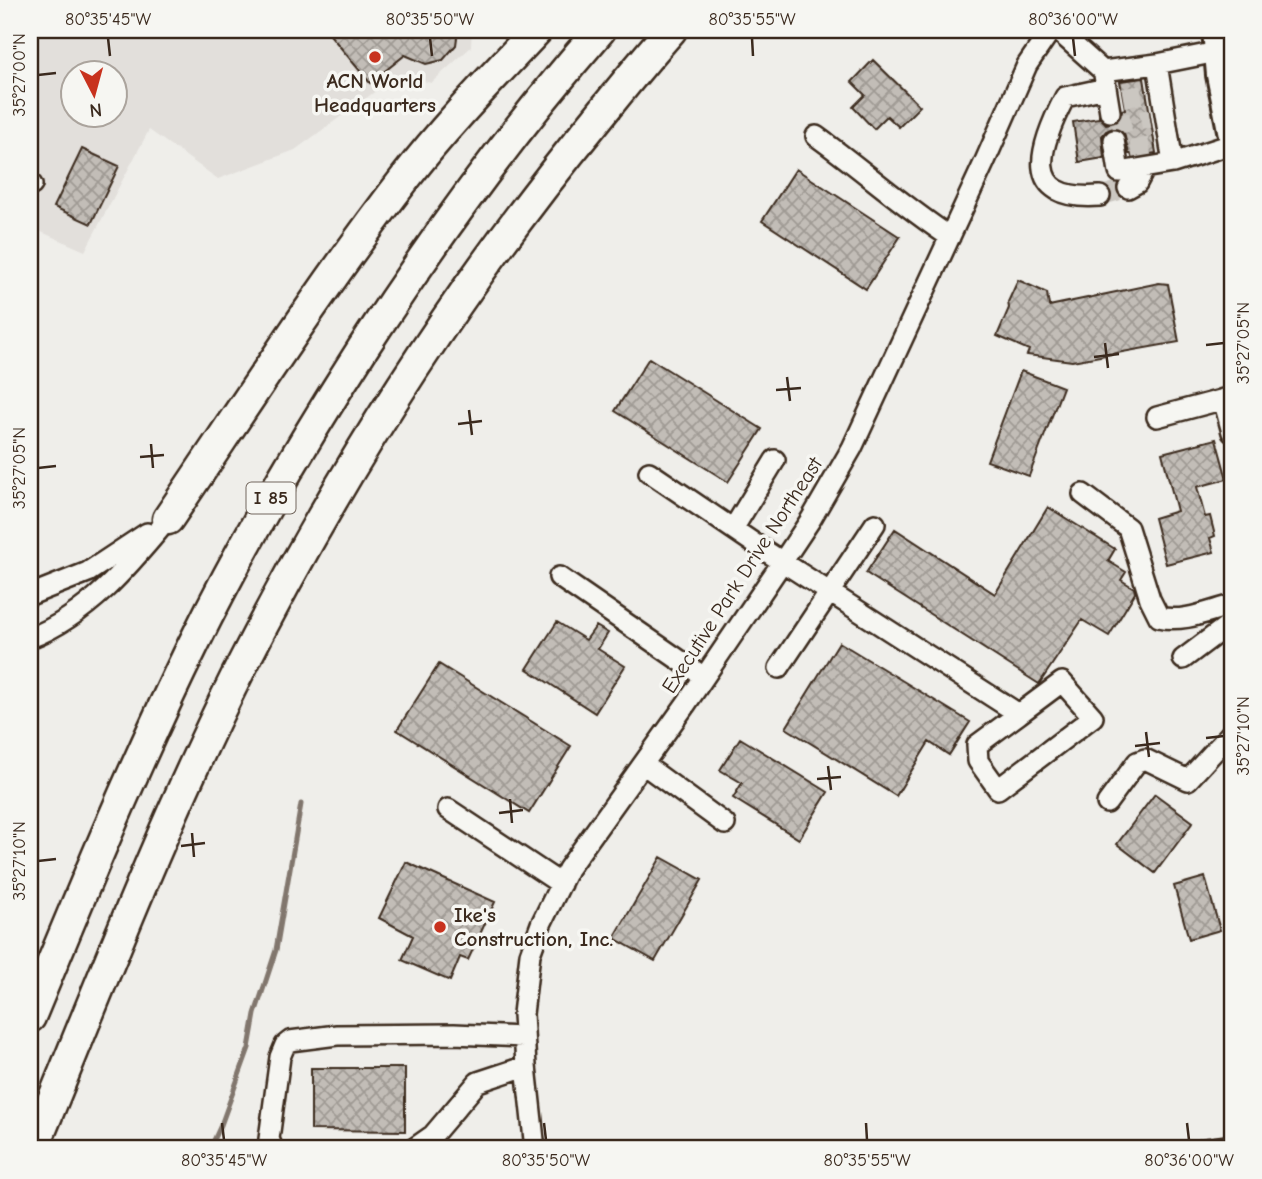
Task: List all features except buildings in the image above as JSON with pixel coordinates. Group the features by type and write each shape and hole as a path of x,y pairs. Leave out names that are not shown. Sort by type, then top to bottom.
{"highway":[{"path":"168,519 341,263 399,186 468,103 537,30"},
{"name":"I 85","path":"30,1017 154,726 195,640 278,486 411,275 504,147 600,30"},
{"name":"I 85","path":"33,1149 193,769 240,668 322,516 396,396 499,243 563,159 671,30"}],"main road":[{"path":"1216,41 1232,142"}],"street":[{"name":"Executive Park Drive Northeast","path":"535,1149 523,1014 530,954 541,924 586,843 783,561 852,448 1027,65 1051,30"},
{"path":"1057,30 1110,94"},
{"path":"1100,195 1077,197 1061,192 1050,184 1044,174 1043,148 1051,124 1065,97 1110,94 1157,64 1216,41"},
{"path":"1157,64 1154,94 1166,151"},
{"path":"817,136 908,209 950,237"},
{"path":"1128,188 1137,183 1145,168 1166,151 1232,142"},
{"path":"1120,147 1119,172 1145,168"},
{"path":"1157,417 1228,398 1232,432"},
{"path":"733,529 775,460"},
{"path":"649,472 1019,714"},
{"path":"1083,495 1128,528 1150,599 1159,617 1181,619 1232,605"},
{"path":"30,595 88,572 168,519"},
{"path":"30,638 79,611 124,572 168,519"},
{"path":"779,668 875,524"},
{"path":"559,577 704,677"},
{"path":"1183,659 1232,622"},
{"path":"1062,682 1093,717 998,789 978,761 977,745 1019,714 1062,682"},
{"path":"1107,803 1137,762 1145,760 1188,780 1232,732"},
{"path":"643,764 725,824"},
{"path":"448,809 561,884"},
{"path":"273,1149 269,1139 280,1057 285,1045 290,1041 337,1035 454,1034 524,1037"},
{"path":"413,1149 433,1135 478,1082 526,1066"},
{"path":"1205,1149 1232,1145"}],"shaded area":[{"path":"30,30 472,30 471,47 431,83 399,74 295,150 218,179 149,130 85,251 30,227"}],"waterway":[{"path":"210,1149 249,1048 255,1014 276,950 301,804"}],"tunnel":[{"path":"1123,98 1146,94"},
{"path":"1112,125 1150,119"},
{"path":"1131,150 1154,146"},
{"path":"1100,196 1128,188"}],"place":[{"name":"ACN World Headquarters","path":"375,57"},
{"name":"Ike's Construction, Inc.","path":"440,927"}]}
